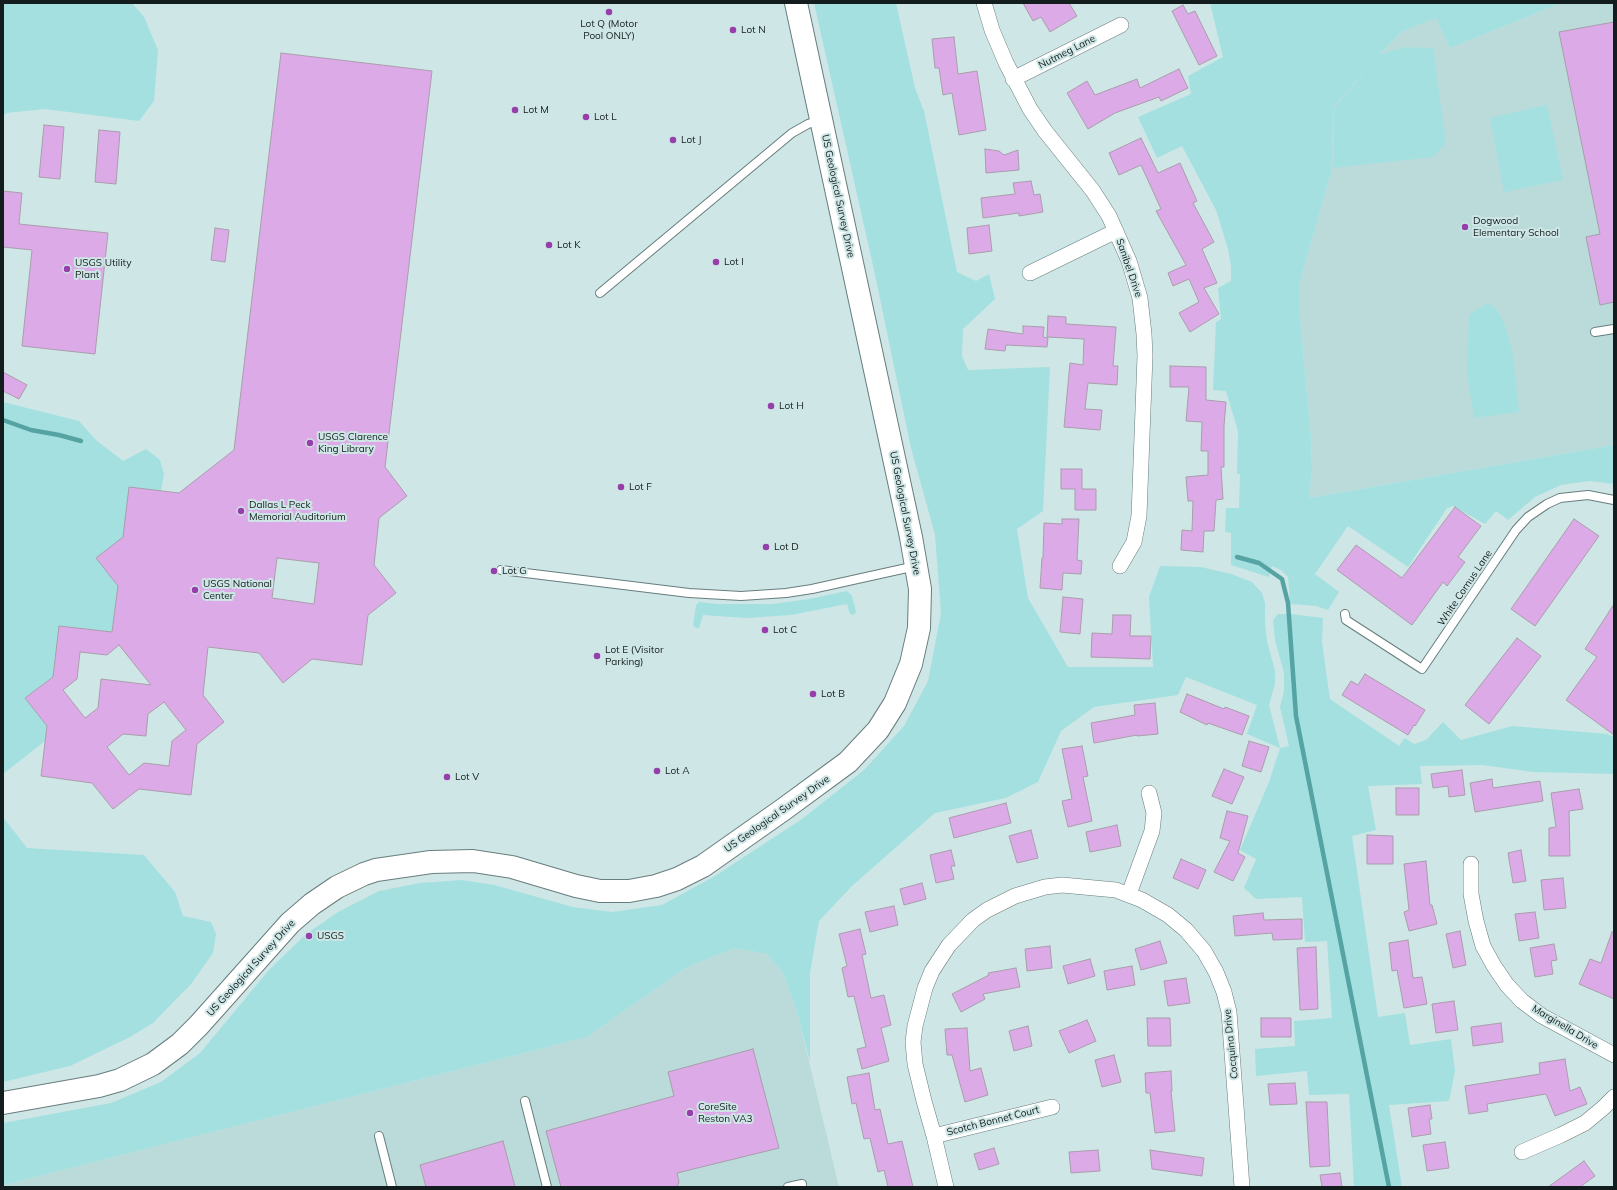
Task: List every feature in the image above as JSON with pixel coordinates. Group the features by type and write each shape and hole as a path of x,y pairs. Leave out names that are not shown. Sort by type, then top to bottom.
{"street":[{"name":"US Geological Survey Drive","path":"3,1103 99,1086 120,1080 153,1064 171,1051 194,1030 290,923 312,904 337,887 364,874 376,870 431,862 473,861 512,867 588,889 600,891 629,891 667,883 703,866 836,772 860,751 878,730 895,703 902,688 914,652 919,628 920,589 796,3"},
{"name":"Sanibel Drive","path":"984,3 999,47 1014,79 1037,120 1101,203 1116,230 1140,298 1145,356 1137,533 1130,551 1120,566"},
{"name":"Nutmeg Lane","path":"1014,79 1121,24"},
{"path":"1030,273 1116,230"},
{"path":"1129,894 1152,831 1154,813 1149,793"},
{"name":"Marginella Drive","path":"1471,864 1471,894 1483,946 1494,966 1507,984 1522,1000 1542,1016 1614,1056"},
{"name":"Cocquina Drive","path":"946,1187 915,1064 914,1037 918,1008 924,988 949,945 973,920 1002,902 1028,891 1062,885 1102,888 1129,894 1154,906 1186,930 1204,951 1216,972 1224,992 1232,1029 1242,1187"},
{"path":"1522,1152 1585,1123 1614,1097"},
{"name":"Scotch Bonnet Court","path":"934,1136 1052,1107"}],"lane":[{"path":"600,293 792,133 808,124 821,120"},
{"path":"1594,332 1614,329"},
{"name":"White Cornus Lane","path":"1345,614 1346,620 1422,669 1516,530 1528,517 1547,504 1560,498 1588,495 1614,500"},
{"path":"501,570 689,593 741,596 786,593 812,589 916,566"},
{"path":"525,1101 547,1187"},
{"path":"379,1136 392,1187"},
{"path":"788,1187 802,1184"}],"shaded area":[{"path":"3,3 132,3 144,17 158,50 154,101 139,121 45,109 6,113 3,116"},
{"path":"814,3 896,3 915,88 924,111 957,272 976,281 989,274 995,299 963,329 962,356 968,370 1050,367 1043,511 1017,529 1028,598 1068,667 1153,667 1149,597 1160,566 1201,567 1231,574 1252,582 1262,593 1265,603 1267,641 1275,671 1275,684 1269,705 1280,748 1247,734 1257,705 1186,677 1178,695 1094,707 1061,731 1038,782 1006,798 935,813 852,886 819,921 810,973 810,1062 797,1011 783,973 767,954 735,948 687,967 587,1037 3,1185 3,1123 111,1103 161,1082 200,1053 269,970 305,935 338,912 379,891 420,883 462,880 494,885 573,907 612,912 662,905 715,876 802,819 864,770 904,726 928,681 941,613 935,535 911,448 874,270"},
{"path":"1210,3 1561,3 1450,48 1436,18 1401,32 1333,108 1332,169 1299,285 1300,318 1311,438 1312,469 1309,498 1614,445 1614,484 1589,481 1561,485 1535,497 1508,520 1496,511 1485,524 1453,506 1447,508 1408,567 1348,526 1315,574 1339,592 1328,610 1316,606 1290,604 1288,577 1281,570 1272,566 1269,577 1231,565 1231,533 1225,532 1226,508 1239,508 1240,474 1237,474 1238,431 1226,391 1213,390 1216,322 1221,319 1218,288 1231,281 1231,266 1228,249 1216,210 1182,146 1157,158 1138,117 1191,94 1188,76 1223,57"},
{"name":"Dogwood Elementary School","path":"1561,3 1614,3 1614,445 1309,498 1312,469 1311,438 1300,318 1299,285 1332,169 1333,108 1401,32 1436,17 1450,48"},
{"path":"1404,47 1433,48 1446,143 1433,157 1333,168 1334,109 1379,55"},
{"path":"1547,105 1563,180 1504,192 1490,118"},
{"path":"1488,303 1497,310 1505,326 1512,350 1519,412 1474,418 1467,373 1469,315"},
{"path":"3,402 79,421 96,440 123,461 146,449 160,460 164,474 161,491 123,537 96,558 118,586 112,632 59,626 53,677 25,698 47,726 45,741 3,774"},
{"path":"847,591 852,596 856,612 854,615 850,614 847,604 791,615 746,618 703,615 699,628 696,628 693,625 696,605 699,602 718,604 772,604 809,599"},
{"path":"1278,614 1323,618 1322,642 1330,699 1399,746 1405,738 1414,744 1426,740 1443,722 1461,740 1512,726 1607,734 1614,737 1614,774 1533,772 1483,765 1420,766 1422,784 1368,786 1376,830 1352,836 1378,1017 1405,1013 1410,1045 1451,1039 1455,1071 1449,1101 1389,1105 1402,1187 1354,1187 1349,1094 1309,1095 1307,1071 1256,1076 1255,1049 1295,1046 1294,1021 1332,1018 1327,941 1305,942 1302,897 1256,899 1244,888 1256,859 1240,850 1269,782 1280,748 1289,746 1280,707 1284,691 1284,673 1275,640 1273,620"},
{"path":"3,817 27,848 144,855 175,892 183,916 211,922 216,934 213,953 191,984 153,1023 130,1037 70,1066 3,1082"},
{"path":"735,948 767,954 783,973 797,1011 839,1187 3,1187 3,1185 587,1037 687,967"}],"building":[{"path":"1023,3 1069,3 1077,16 1050,32 1041,17 1033,21"},
{"path":"1183,5 1188,14 1195,11 1217,56 1199,65 1172,11"},
{"path":"1614,22 1614,302 1600,305 1586,237 1600,234 1559,32"},
{"path":"954,37 958,74 977,71 986,130 959,135 952,93 943,95 939,68 935,68 932,39"},
{"name":"USGS National Center","path":"281,53 432,71 385,467 407,496 379,518 374,565 396,593 368,615 362,665 312,659 283,683 259,653 208,647 203,695 224,722 197,744 191,795 139,789 113,809 92,783 41,776 47,726 25,698 53,677 59,626 112,632 118,586 96,558 123,537 129,487 179,493 234,450","holes":["277,558 319,563 314,604 272,598","119,645 151,685 101,679 98,708 85,718 63,690 77,679 80,652 107,655","164,702 186,730 172,741 169,766 144,763 129,775 107,747 123,734 146,736 148,714"]},
{"path":"1179,69 1188,88 1161,101 1159,97 1115,113 1088,129 1067,93 1087,81 1095,95 1137,79 1140,88"},
{"path":"44,125 64,127 60,179 39,177"},
{"path":"99,130 120,132 116,184 95,182"},
{"path":"1141,138 1158,173 1180,163 1197,201 1193,203 1214,242 1202,249 1217,283 1204,288 1219,314 1190,332 1179,313 1199,302 1189,279 1173,286 1168,273 1186,265 1156,211 1161,209 1141,165 1119,175 1109,153"},
{"path":"985,149 999,151 1004,155 1018,150 1019,170 986,173"},
{"path":"1031,181 1034,195 1040,194 1043,212 1019,216 1019,213 983,218 981,198 1015,194 1013,183"},
{"name":"USGS Utility Plant","path":"3,191 22,193 19,224 108,233 95,354 22,346 32,250 3,247"},
{"path":"989,225 992,251 969,254 967,228"},
{"path":"215,228 229,230 225,262 211,260"},
{"path":"1048,316 1066,317 1066,324 1116,327 1113,366 1118,366 1117,385 1088,383 1085,409 1102,410 1100,430 1064,427 1070,363 1083,365 1084,339 1047,337"},
{"path":"1023,326 1044,327 1043,337 1048,338 1047,347 1006,345 1005,351 985,349 988,329 1023,334"},
{"path":"1170,366 1206,367 1206,400 1226,402 1224,426 1224,467 1221,467 1223,499 1216,500 1214,531 1204,531 1203,552 1181,550 1182,530 1192,531 1193,501 1188,501 1186,477 1208,475 1208,451 1201,451 1202,422 1186,421 1189,387 1170,387"},
{"path":"3,372 27,385 19,399 3,391"},
{"path":"1061,469 1082,469 1082,489 1096,489 1096,510 1075,510 1075,489 1061,489"},
{"path":"1455,507 1481,526 1458,557 1465,562 1447,586 1443,582 1412,625 1337,570 1356,545 1402,578"},
{"path":"1062,519 1079,519 1077,560 1082,561 1081,574 1063,573 1062,590 1040,588 1044,523 1062,524"},
{"path":"1574,519 1599,536 1535,626 1511,609"},
{"path":"1063,597 1083,599 1080,634 1060,632"},
{"path":"1614,604 1614,735 1566,700 1597,657 1585,649"},
{"path":"1113,615 1131,615 1130,636 1151,636 1150,659 1091,657 1092,633 1112,634"},
{"path":"1517,638 1541,656 1489,724 1465,705"},
{"path":"1365,674 1425,710 1408,735 1342,695 1351,681 1358,685"},
{"path":"1187,694 1224,709 1225,707 1249,716 1242,735 1208,723 1207,725 1180,712"},
{"path":"1155,703 1158,734 1137,735 1094,743 1091,723 1135,715 1134,705"},
{"path":"1249,741 1269,747 1261,772 1242,766"},
{"path":"1082,746 1088,776 1083,777 1092,821 1068,827 1062,801 1072,799 1062,749"},
{"path":"1224,769 1244,777 1232,804 1212,796"},
{"path":"1462,770 1465,795 1449,797 1448,786 1433,788 1431,774"},
{"path":"1492,779 1493,788 1540,781 1543,801 1475,812 1470,783"},
{"path":"1396,788 1419,788 1419,815 1396,815"},
{"path":"1579,789 1583,809 1569,811 1570,856 1549,856 1549,828 1556,827 1551,793"},
{"path":"1006,803 1011,823 954,838 949,818"},
{"path":"1227,811 1248,816 1238,853 1245,857 1233,881 1214,872 1230,841 1220,838"},
{"path":"1117,825 1121,846 1090,852 1086,832"},
{"path":"1031,830 1038,858 1017,863 1009,836"},
{"path":"1367,835 1393,836 1393,864 1367,864"},
{"path":"951,850 955,866 951,866 954,879 936,883 930,855"},
{"path":"1521,850 1526,881 1513,883 1508,853"},
{"path":"1181,859 1206,870 1198,889 1173,878"},
{"path":"1426,861 1430,905 1432,905 1437,924 1409,931 1404,912 1409,910 1404,864"},
{"path":"1563,878 1566,908 1544,910 1541,880"},
{"path":"922,883 926,899 904,905 900,889"},
{"path":"894,906 898,925 870,932 865,912"},
{"path":"1535,912 1539,938 1519,941 1515,914"},
{"path":"1263,913 1264,920 1302,919 1302,939 1273,940 1272,933 1235,936 1233,916"},
{"path":"860,929 866,954 862,955 871,998 884,995 891,1025 881,1028 889,1061 862,1069 857,1049 866,1047 854,996 848,997 842,968 847,966 839,934"},
{"path":"1460,931 1466,965 1453,968 1446,934"},
{"path":"1612,932 1614,932 1614,999 1579,984 1590,959 1601,963"},
{"path":"1408,940 1413,978 1422,977 1427,1004 1404,1008 1397,970 1392,971 1389,943"},
{"path":"1160,941 1167,963 1141,970 1135,949"},
{"path":"1554,944 1557,960 1551,961 1553,974 1535,977 1530,948"},
{"path":"1050,946 1052,968 1027,971 1025,949"},
{"path":"1316,947 1318,1009 1300,1010 1297,948"},
{"path":"1090,959 1095,976 1068,984 1063,966"},
{"path":"1132,966 1135,985 1107,990 1104,971"},
{"path":"1016,968 1020,987 983,994 985,999 961,1012 952,994 989,975 988,973"},
{"path":"1186,978 1190,1003 1168,1006 1164,981"},
{"path":"1454,1001 1458,1030 1436,1033 1432,1004"},
{"path":"1147,1018 1170,1018 1171,1046 1148,1046"},
{"path":"1261,1018 1291,1018 1291,1037 1261,1037"},
{"path":"1087,1020 1096,1041 1069,1053 1059,1031"},
{"path":"1501,1023 1503,1042 1473,1046 1471,1027"},
{"path":"1028,1026 1032,1046 1014,1051 1009,1031"},
{"path":"967,1028 970,1071 981,1068 988,1095 965,1102 952,1055 947,1055 945,1029"},
{"name":"CoreSite Reston VA3","path":"753,1049 779,1148 677,1173 679,1182 677,1187 561,1187 546,1131 674,1096 668,1072"},
{"path":"1114,1055 1121,1082 1102,1087 1095,1060"},
{"path":"1565,1059 1570,1091 1580,1087 1587,1104 1555,1116 1546,1094 1487,1104 1488,1111 1469,1114 1465,1086 1540,1074 1539,1063"},
{"path":"1171,1071 1171,1091 1175,1131 1155,1133 1150,1093 1146,1093 1145,1073"},
{"path":"869,1073 875,1110 880,1109 888,1144 902,1141 913,1187 888,1187 884,1170 878,1172 870,1138 864,1139 856,1103 852,1104 847,1077"},
{"path":"1295,1083 1297,1104 1270,1105 1268,1084"},
{"path":"1306,1102 1327,1102 1330,1166 1310,1167"},
{"path":"1430,1105 1432,1119 1429,1119 1431,1134 1412,1137 1408,1108"},
{"path":"503,1141 515,1187 426,1187 420,1165"},
{"path":"1445,1142 1449,1168 1427,1171 1423,1145"},
{"path":"994,1148 999,1164 979,1170 974,1154"},
{"path":"1098,1150 1100,1171 1071,1173 1069,1152"},
{"path":"1150,1150 1204,1158 1202,1176 1152,1169"},
{"path":"1584,1161 1595,1176 1580,1187 1548,1187"},
{"path":"1340,1173 1342,1187 1322,1187 1320,1175"}],"waterway":[{"path":"3,420 31,430 81,441"},
{"path":"1237,557 1259,563 1282,579 1288,603 1296,716 1389,1187"}],"place":[{"name":"Lot Q (Motor Pool ONLY)","path":"609,12"},
{"name":"Lot N","path":"733,30"},
{"name":"Lot M","path":"515,110"},
{"name":"Lot L","path":"586,117"},
{"name":"Lot J","path":"673,140"},
{"name":"Dogwood Elementary School","path":"1465,227"},
{"name":"Lot K","path":"549,245"},
{"name":"Lot I","path":"716,262"},
{"name":"USGS Utility Plant","path":"67,269"},
{"name":"Lot H","path":"771,406"},
{"name":"USGS Clarence King Library","path":"310,443"},
{"name":"Lot F","path":"621,487"},
{"name":"Dallas L Peck Memorial Auditorium","path":"241,511"},
{"name":"Lot D","path":"766,547"},
{"name":"Lot G","path":"494,571"},
{"name":"USGS National Center","path":"195,590"},
{"name":"Lot C","path":"765,630"},
{"name":"Lot E (Visitor Parking)","path":"597,656"},
{"name":"Lot B","path":"813,694"},
{"name":"Lot A","path":"657,771"},
{"name":"Lot V","path":"447,777"},
{"name":"USGS","path":"309,936"},
{"name":"CoreSite Reston VA3","path":"690,1113"}]}
